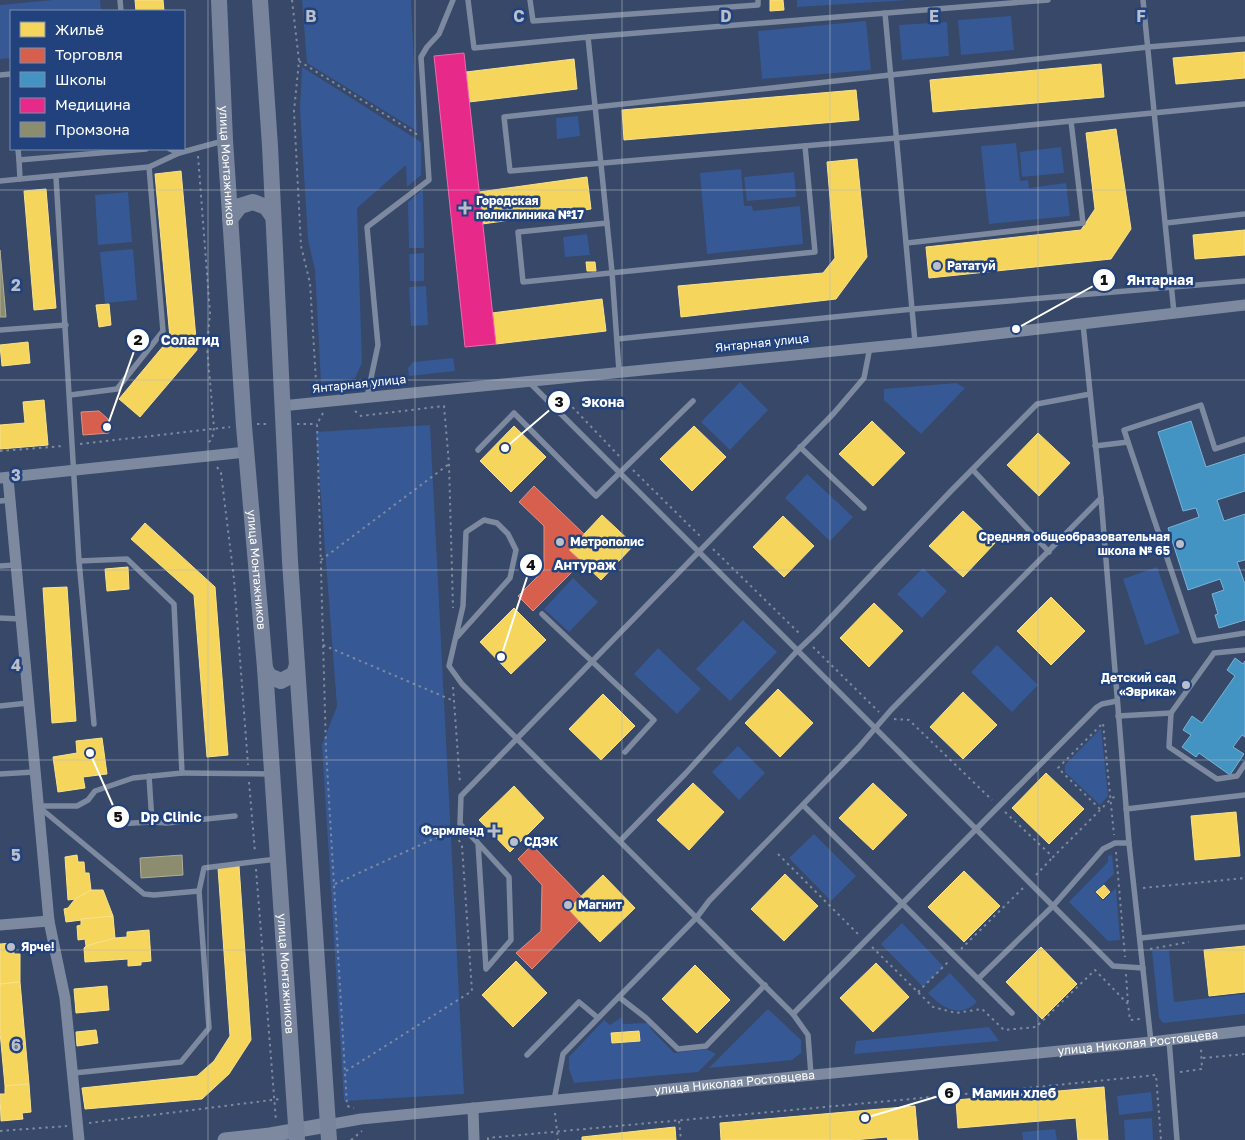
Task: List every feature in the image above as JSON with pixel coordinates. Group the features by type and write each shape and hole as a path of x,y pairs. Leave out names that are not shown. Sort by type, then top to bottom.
{"main road":[{"name":"улица Монтажников","path":"219,0 230,220 246,452 265,668 296,1135"},
{"path":"260,0 273,216 282,424 328,1133"},
{"path":"230,220 240,206 253,202 266,208 273,216"},
{"path":"265,668 269,676 281,681 294,674 297,665"}],"street":[{"name":"Янтарная улица","path":"281,406 916,342 1245,305"},
{"path":"79,1140 66,998 49,921 16,565 5,500 4,478 246,452"},
{"path":"0,925 49,921"},
{"name":"улица Николая Ростовцева","path":"225,1140 328,1133 361,1119 1151,1042 1245,1031"},
{"path":"473,1108 474,1140"}],"lane":[{"path":"367,397 378,345 368,227 429,180 421,57 426,46 439,34 453,0"},
{"path":"468,0 474,48 1048,0"},
{"path":"530,0 532,21 758,5 758,0"},
{"path":"1143,0 1174,313"},
{"path":"884,13 916,342"},
{"path":"588,37 602,164 619,371"},
{"path":"1245,39 1148,47 504,117 510,171 897,138 1245,104"},
{"path":"907,243 1083,224 1071,121"},
{"path":"0,181 149,167 179,153 225,140"},
{"path":"607,223 518,232 523,282 815,252 805,146"},
{"path":"18,150 20,179"},
{"path":"19,160 134,150"},
{"path":"172,150 179,153"},
{"path":"70,395 117,389 163,331 149,167"},
{"path":"56,177 79,561 94,724"},
{"path":"1166,223 1245,214"},
{"path":"617,339 913,310 1245,281"},
{"path":"1083,324 1101,498 1129,843 1151,1042"},
{"path":"0,330 66,325"},
{"path":"478,843 486,969 511,940 509,877 478,843 460,824 461,796 590,661 834,413 864,378 870,346"},
{"path":"527,381 1113,966 1143,968"},
{"path":"620,841 686,774 797,651 1037,404 1090,394"},
{"path":"478,450 514,413 596,496 693,402"},
{"path":"1245,439 1215,449 1201,405 1124,430 1195,641 1245,633"},
{"path":"1096,446 1128,442"},
{"path":"800,447 864,508"},
{"path":"973,470 1048,552"},
{"path":"554,1100 563,1054 597,1017 697,917 709,901 803,805 884,718 1101,498"},
{"path":"457,637 510,578 516,550 508,534 497,523 484,520 466,532 463,606 449,666 462,684 793,1014 808,1035 811,1075"},
{"path":"79,561 127,558 174,604 182,773"},
{"path":"0,566 16,565"},
{"path":"542,614 654,720 625,752"},
{"path":"0,618 21,619"},
{"path":"1245,650 1214,653 1172,713 1169,747 1217,779 1236,776 1245,764"},
{"path":"793,1014 1098,707 1102,704 1118,701"},
{"path":"0,706 28,703"},
{"path":"1118,716 1172,713"},
{"path":"0,774 34,772"},
{"path":"37,806 77,806 88,800 96,791 133,778 182,773 271,774"},
{"path":"149,776 152,822"},
{"path":"1126,808 1245,795"},
{"path":"803,805 1012,1013"},
{"path":"37,806 144,894 199,892"},
{"path":"115,824 167,823 235,816"},
{"path":"978,979 1053,906 1103,848 1115,844 1129,843"},
{"path":"74,1073 181,1062 208,1028 199,892 204,868 277,859"},
{"path":"1141,938 1245,927"},
{"path":"619,997 646,1018 678,1048 706,1046 765,985"},
{"path":"527,1055 579,1002 597,1017"},
{"path":"1169,1040 1177,1140"}],"path":[{"path":"292,0 299,61 294,111 301,246 310,283 316,381 323,389 324,402 323,412 317,424 326,749 347,1096"},
{"path":"299,61 427,140"},
{"path":"0,1131 78,1125 275,1099 234,579 221,473 216,465 208,464 207,456 207,442 212,440 214,428 207,347 210,313 197,148"},
{"path":"559,392 628,465 884,718 909,720 1053,857"},
{"path":"350,408 361,416 444,406 449,464 453,611"},
{"path":"0,451 72,445 214,428 317,424"},
{"path":"321,560 449,464"},
{"path":"323,645 454,700"},
{"path":"453,683 460,784"},
{"path":"1100,809 1058,768 1103,723 1112,798 1130,1020 1148,1019"},
{"path":"918,992 1100,809 1112,798 1125,792"},
{"path":"335,884 453,829 462,846 472,991 346,1071"},
{"path":"778,854 933,1007 956,1013 982,1009 1004,1030 1036,1027 1095,970 1128,1004"},
{"path":"1143,896 1142,888 1245,878"},
{"path":"1149,937 1151,957"},
{"path":"1150,948 1184,945 1190,942"},
{"path":"488,1140 488,1138 917,1100 1202,1069 1200,1036"},
{"path":"1202,1058 1245,1054"},
{"path":"1156,1075 1161,1140"},
{"path":"554,1100 558,1140"},
{"path":"679,1121 681,1140"}],"shaded area":[{"path":"53,0 100,0 101,10 10,10 10,58 0,59 0,5"},
{"path":"302,0 411,0 417,131 307,63"},
{"path":"797,0 909,0 797,7"},
{"path":"1011,16 1014,50 961,55 958,20"},
{"path":"866,21 871,70 762,79 758,31"},
{"path":"947,22 949,56 902,60 899,25"},
{"path":"302,67 421,142 421,175 407,187 406,165 357,208 362,363 355,378 321,382 315,270 308,240 300,109"},
{"path":"578,116 580,136 557,139 556,118"},
{"path":"1016,143 1020,181 1028,180 1029,188 1066,183 1070,216 989,224 981,146"},
{"path":"1061,147 1064,173 1022,177 1020,152"},
{"path":"741,169 744,206 752,206 753,211 800,206 803,244 707,254 700,173"},
{"path":"794,172 796,197 747,201 744,177"},
{"path":"423,189 424,248 409,248 408,202"},
{"path":"128,192 132,242 98,245 95,195"},
{"path":"587,234 590,255 565,257 563,237"},
{"path":"133,249 137,300 105,303 100,252"},
{"path":"424,253 424,281 410,281 409,254"},
{"path":"426,286 428,325 411,326 409,287"},
{"path":"453,358 455,371 409,376 408,368 413,362"},
{"path":"740,382 768,410 730,450 701,422"},
{"path":"956,383 965,388 921,434 884,400 884,389"},
{"path":"430,425 464,1094 344,1101 322,745 337,706 316,432"},
{"path":"807,474 853,517 830,541 785,498"},
{"path":"1157,567 1180,633 1145,645 1123,579"},
{"path":"923,568 947,591 922,618 897,594"},
{"path":"573,578 598,602 569,632 544,609"},
{"path":"743,620 777,652 730,701 696,669"},
{"path":"997,645 1038,685 1012,712 971,672"},
{"path":"658,648 701,689 677,714 634,674"},
{"path":"1101,728 1108,796 1100,805 1065,772 1065,765"},
{"path":"738,746 765,773 739,800 712,772"},
{"path":"814,834 856,876 831,901 789,858"},
{"path":"1112,855 1114,874 1095,892 1103,901 1116,888 1120,940 1108,941 1069,902 1108,862 1108,856"},
{"path":"902,923 944,967 923,987 881,944"},
{"path":"1169,950 1174,1002 1245,994 1245,1014 1163,1023 1159,1018 1152,951"},
{"path":"950,973 977,1002 964,1010 957,1011 945,1007 928,993"},
{"path":"768,1009 801,1040 801,1053 792,1060 709,1068"},
{"path":"622,1017 623,1024 649,1023 651,1029 674,1053 706,1049 716,1054 698,1072 574,1083 569,1069 569,1057 604,1020 610,1025"},
{"path":"989,1027 999,1041 854,1054 856,1041"},
{"path":"1151,1092 1153,1111 1119,1115 1117,1096"},
{"path":"1152,1118 1153,1140 1125,1140 1124,1120"},
{"path":"1055,1129 1057,1140 1023,1140 1022,1132"}],"building: Жильё":[{"path":"135,0 163,0 164,10 136,10"},
{"path":"770,0 783,0 784,10 770,11"},
{"path":"1245,52 1245,78 1176,84 1173,58"},
{"path":"574,59 577,89 469,102 466,72"},
{"path":"1101,64 1104,97 933,112 930,80"},
{"path":"856,90 859,120 624,140 622,110"},
{"path":"1116,129 1131,229 1111,259 929,278 926,247 1081,230 1095,209 1086,133"},
{"path":"857,159 867,257 836,299 681,317 678,286 823,273 835,258 827,162"},
{"path":"181,171 197,350 140,417 119,399 170,338 155,174"},
{"path":"587,177 591,209 482,224 479,192"},
{"path":"46,189 56,308 34,310 24,191"},
{"path":"1245,230 1245,255 1195,259 1193,235"},
{"path":"586,262 595,262 596,271 587,271"},
{"path":"602,299 606,331 496,344 492,313"},
{"path":"109,304 111,325 99,327 96,305"},
{"path":"28,342 30,363 2,366 0,345"},
{"path":"44,400 48,445 0,449 0,425 25,423 23,402"},
{"path":"872,421 905,453 873,486 839,454"},
{"path":"514,426 546,457 511,492 480,461"},
{"path":"694,426 726,457 692,491 660,459"},
{"path":"1038,433 1070,463 1039,496 1007,465"},
{"path":"963,511 996,542 963,577 929,546"},
{"path":"602,515 634,545 601,580 569,550"},
{"path":"783,516 814,546 784,577 753,547"},
{"path":"145,523 215,587 228,755 207,757 194,595 131,539"},
{"path":"128,567 129,589 107,591 105,569"},
{"path":"67,587 76,721 52,723 43,588"},
{"path":"1051,597 1085,631 1051,665 1017,631"},
{"path":"874,603 903,631 869,667 840,638"},
{"path":"514,608 546,640 511,674 480,642"},
{"path":"778,689 813,723 780,757 745,723"},
{"path":"963,692 997,725 963,759 930,727"},
{"path":"603,694 635,726 601,760 569,729"},
{"path":"102,738 107,774 83,777 85,788 58,792 53,757 77,753 76,741"},
{"path":"1046,773 1084,809 1049,844 1012,808"},
{"path":"693,783 724,812 689,850 657,820"},
{"path":"873,783 907,815 873,850 839,818"},
{"path":"514,786 544,818 510,852 479,820"},
{"path":"1236,812 1240,856 1195,860 1191,816"},
{"path":"77,855 78,862 84,862 85,873 89,873 91,890 75,899 68,900 65,857"},
{"path":"239,866 251,1040 229,1074 202,1099 85,1109 82,1088 197,1076 214,1061 230,1036 218,868"},
{"path":"964,871 1000,906 964,942 928,907"},
{"path":"785,874 818,906 784,941 751,909"},
{"path":"603,875 635,908 600,942 568,909"},
{"path":"1104,885 1110,892 1103,899 1096,892"},
{"path":"91,890 103,890 113,916 66,922 64,909 68,908 75,899"},
{"path":"113,916 115,938 86,946 85,939 78,940 77,926 81,925 81,919"},
{"path":"149,930 151,961 141,962 141,965 128,966 128,959 85,962 84,948 86,946 115,938 127,937 127,932"},
{"path":"13,943 14,954 20,954 20,982 0,984 0,944"},
{"path":"1245,946 1245,992 1209,996 1204,950"},
{"path":"1041,947 1077,984 1042,1019 1006,982"},
{"path":"516,961 547,993 513,1027 482,995"},
{"path":"876,963 909,997 873,1032 840,998"},
{"path":"695,965 730,1000 697,1033 662,999"},
{"path":"20,982 29,1084 5,1086 0,1032 0,984"},
{"path":"107,986 109,1010 76,1013 74,989"},
{"path":"96,1030 98,1043 77,1046 76,1032"},
{"path":"639,1031 640,1041 612,1043 611,1033"},
{"path":"29,1084 31,1112 22,1113 23,1119 1,1121 0,1094 5,1094 5,1086"},
{"path":"1104,1087 1108,1140 1078,1140 1076,1118 958,1128 956,1100"},
{"path":"915,1106 918,1140 888,1140 887,1137 853,1140 721,1140 720,1123"},
{"path":"675,1127 676,1140 582,1140 582,1137"}],"building: Торговля":[{"path":"99,411 108,419 109,433 83,435 81,412"},
{"name":"Метрополис","path":"534,486 584,534 569,550 582,562 533,611 518,596 544,570 544,526 519,502"},
{"path":"532,845 581,896 568,909 579,921 532,969 516,953 541,931 542,885 518,859"}],"building: Школы":[{"path":"1191,421 1206,467 1245,454 1245,491 1217,500 1224,521 1245,514 1245,560 1237,562 1245,584 1245,620 1219,628 1215,615 1218,614 1212,594 1224,590 1220,579 1188,590 1168,528 1199,517 1196,508 1183,511 1158,432"},
{"path":"1235,658 1243,664 1245,661 1245,737 1242,735 1233,747 1244,754 1230,775 1199,753 1196,757 1182,747 1191,735 1183,730 1192,716 1202,723 1235,676 1227,670"}],"building: Медицина":[{"name":"Городская поликлиника №17","path":"464,53 496,344 465,347 434,56"}],"building: Промзона":[{"path":"0,250 6,317 0,317"},
{"path":"182,855 183,875 141,878 140,858"}],"place":[{"name":"Городская поликлиника №17","path":"465,208"},
{"name":"Рататуй","path":"937,266"},
{"name":"Янтарная","path":"1016,329"},
{"name":"Солагид","path":"107,427"},
{"name":"Экона","path":"505,448"},
{"name":"Метрополис","path":"560,542"},
{"name":"Средняя общеобразовательная школа № 65","path":"1180,544"},
{"name":"Антураж","path":"501,657"},
{"name":"Детский сад «Эврика»","path":"1186,685"},
{"name":"Dp Clinic","path":"90,753"},
{"name":"Фармленд","path":"494,831"},
{"name":"СДЭК","path":"514,842"},
{"name":"Магнит","path":"568,905"},
{"name":"Ярче!","path":"11,947"},
{"name":"Мамин хлеб","path":"865,1118"}]}
